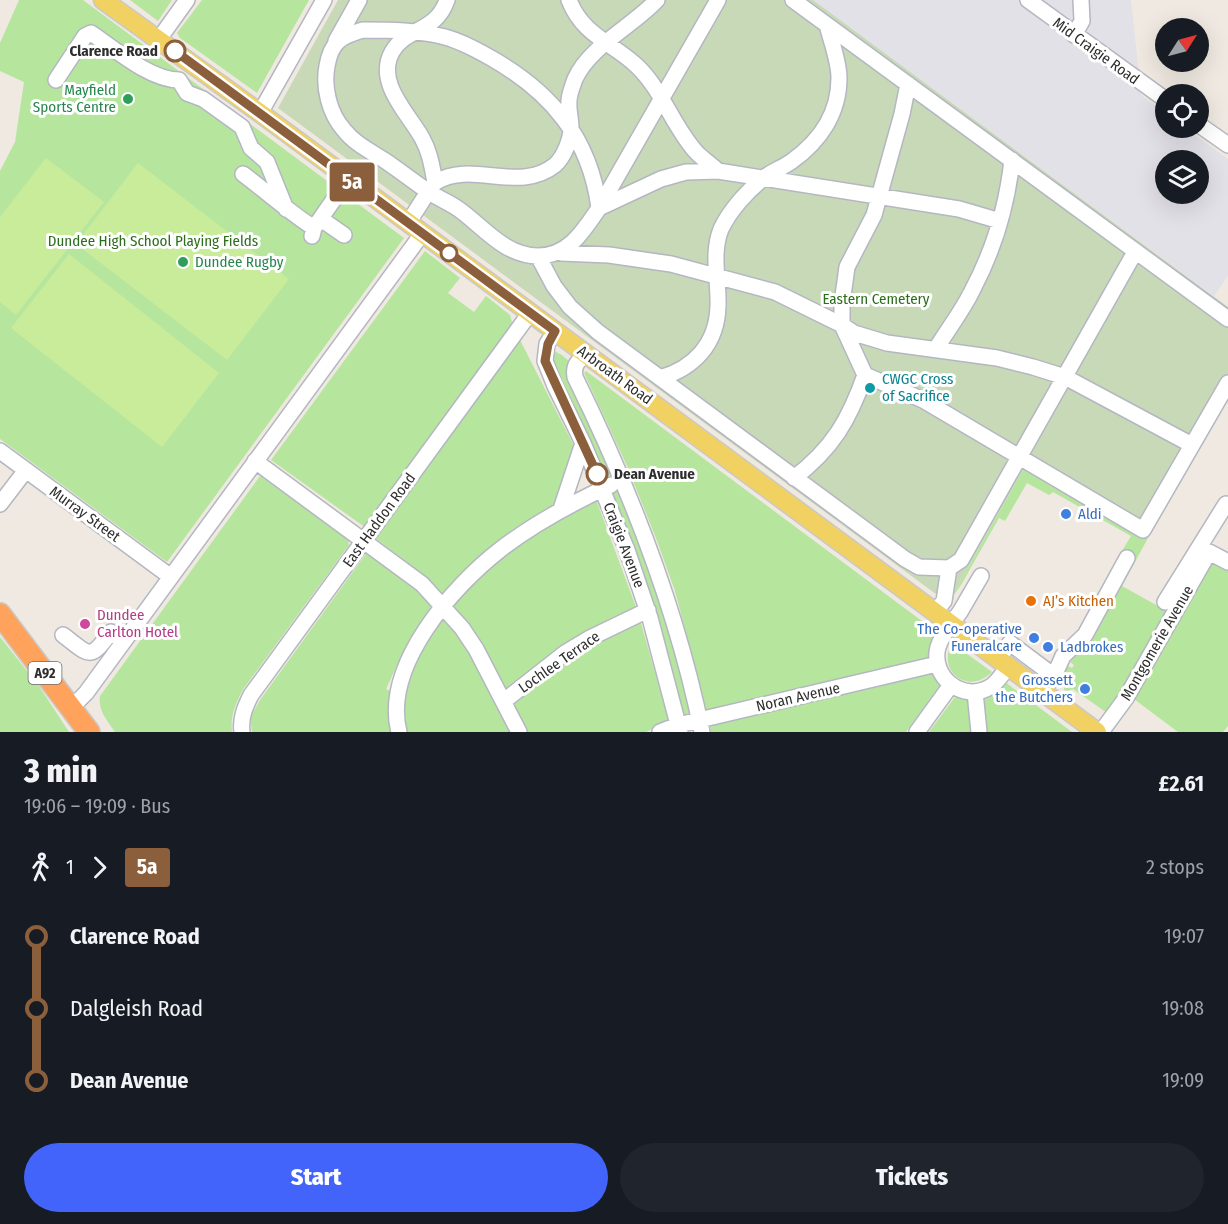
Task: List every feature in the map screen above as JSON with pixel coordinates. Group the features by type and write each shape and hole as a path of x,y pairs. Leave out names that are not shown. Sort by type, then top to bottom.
{"highway":[{"name":"A92","path":"0,614 89,732"}],"main road":[{"name":"Arbroath Road","path":"103,0 260,113 1099,732"}],"street":[{"path":"159,39 187,0"},
{"path":"260,113 324,0"},
{"path":"359,0 327,62 325,79 327,96 343,129 357,143 432,187 497,241 520,253 538,256 561,253 640,258 670,264 775,292 854,333 887,343 997,358 1065,377 1192,445"},
{"path":"71,708 86,693 255,460 415,228 432,187 430,156 422,138 401,108 392,90 387,70 391,53 400,40 435,21 447,0"},
{"path":"569,0 573,10 586,27 635,64 649,78 698,153 718,171"},
{"path":"432,187 452,177 470,175 520,179 541,174 557,163 567,147 571,130 569,100 576,78 588,61 657,0"},
{"path":"561,253 580,236 599,208 718,0"},
{"path":"793,0 1228,320"},
{"name":"Mid Craigie Road","path":"1028,0 1155,92"},
{"path":"1074,35 1082,21 1081,0"},
{"path":"660,378 677,373 690,365 710,339 718,308 716,254 721,230 734,209 765,177 791,162 811,146 827,126 837,100 840,76 826,24"},
{"path":"336,41 363,30 446,37 480,52 517,73 549,99 571,130 585,155 596,184 599,208"},
{"path":"56,80 85,36 91,33 139,66 167,80 179,80"},
{"path":"179,80 190,63"},
{"path":"179,80 187,93 203,99 242,128 251,148 267,162 286,209"},
{"path":"908,84 879,195 867,231 847,267 842,303 842,325 865,375 922,400 1143,530 1228,382"},
{"path":"1209,132 1228,145"},
{"path":"936,349 973,290 1008,196 1012,160"},
{"path":"599,208 661,179 686,171 718,171 959,209 1000,221"},
{"path":"243,174 286,209 316,228 344,235"},
{"path":"316,228 348,179"},
{"path":"538,256 554,286 570,307 598,332 905,559 919,567 949,568 961,560 1136,252"},
{"name":"East Haddon Road","path":"242,732 244,709 251,695 530,313"},
{"name":"Craigie Avenue","path":"555,331 548,344 545,361 583,442 627,550 648,610 679,728"},
{"name":"Craigie Avenue","path":"586,354 576,362 575,376 622,480 648,547 670,611 701,726"},
{"path":"794,478 816,461 831,444 857,399 865,375"},
{"path":"561,509 583,442"},
{"name":"Murray Street","path":"0,451 171,577"},
{"path":"255,460 422,584 444,606 476,649 519,732"},
{"path":"0,504 26,470"},
{"path":"399,732 397,707 405,667 415,646 444,606 499,550 561,509 622,480"},
{"path":"1165,602 1227,503"},
{"name":"Montgomerie Avenue","path":"1099,732 1126,698 1209,552 1228,562"},
{"path":"1042,692 1054,676 1063,656 1085,635 1127,558"},
{"path":"935,612 944,601 949,568"},
{"path":"981,576 938,648 937,664 942,676 951,685 964,691 975,692 990,687 1003,663 1010,643 1054,676"},
{"name":"Lochlee Terrace","path":"504,701 574,648 598,633 648,610"},
{"path":"63,635 87,653 97,651 111,632 123,641"},
{"name":"Noran Avenue","path":"660,732 701,726 937,664"},
{"path":"917,732 951,685"},
{"path":"975,692 979,732"}],"shaded area":[{"path":"813,0 1131,0 1141,95 1155,106 1155,138 1199,138 1228,159 1228,276 1214,296"}],"green space":[{"name":"Dundee High School Playing Fields","path":"19,0 83,0 404,238 167,562 0,439 0,171 15,142 24,82 0,71 0,43"},
{"path":"130,0 172,0 158,21"},
{"path":"202,0 309,0 257,93 180,38 177,33"},
{"name":"Eastern Cemetery","path":"338,0 813,0 1228,307 1228,399 1148,538 1024,468 948,603 278,108"},
{"path":"46,158 104,202 16,315 0,302 0,217"},
{"name":"Dundee Rugby","path":"138,163 289,279 227,360 76,244"},
{"path":"425,251 460,278 448,293 474,312 486,296 510,315 512,322 510,330 366,528 271,460"},
{"path":"69,254 219,373 162,447 11,328"},
{"path":"519,338 575,448 554,506 444,596 412,566 374,537"},
{"path":"554,351 570,362 611,474 608,479 604,479 551,361"},
{"path":"586,371 934,630 930,658 707,712 675,591 627,466 584,373"},
{"path":"1024,468 1148,538 1122,586 1167,611 1113,707 1107,713 1073,689 1064,690 1066,665 1072,668 1074,665 1070,662 1132,557 1122,551 1131,536 1053,492 1049,495 1027,483 1005,521 999,518 961,585 948,603"},
{"path":"260,476 348,539 349,545 244,688 234,709 232,732 115,732 102,711 100,696"},
{"path":"613,491 621,493 666,613 693,715 684,720 610,494"},
{"path":"594,500 597,502 636,607 506,691 453,605 495,562 541,528"},
{"path":"368,551 433,603 433,608 400,664 398,663 386,689 392,692 390,716 392,732 252,732 250,718 260,700"},
{"path":"1218,564 1228,570 1228,726 1223,732 1178,732 1134,699 1209,567"},
{"path":"444,617 475,660 512,732 405,732 403,706 412,668 423,647"},
{"path":"640,620 669,721 646,732 526,732 512,703 570,658"},
{"path":"0,637 39,686 69,732 0,732"},
{"path":"952,643 992,672 983,679 973,682 957,677 951,671 948,663 948,653"},
{"path":"933,672 941,684 906,732 711,732 710,724"},
{"path":"1005,682 1072,732 986,732 983,698"},
{"path":"955,697 970,701 973,732 929,732"}],"bus line":[{"name":"5a","path":"175,51 555,331 548,344 545,361 597,474"}],"place":[{"name":"Clarence Road","path":"175,51"},
{"name":"Mayfield Sports Centre","path":"128,99"},
{"name":"Dundee Rugby","path":"183,262"},
{"name":"CWGC Cross of Sacrifice","path":"870,388"},
{"name":"Dean Avenue","path":"597,474"},
{"name":"Aldi","path":"1066,514"},
{"name":"AJ’s Kitchen","path":"1031,601"},
{"name":"Dundee Carlton Hotel","path":"85,624"},
{"name":"The Co-operative Funeralcare","path":"1034,638"},
{"name":"Ladbrokes","path":"1048,647"},
{"name":"Grossett the Butchers","path":"1085,689"}]}
